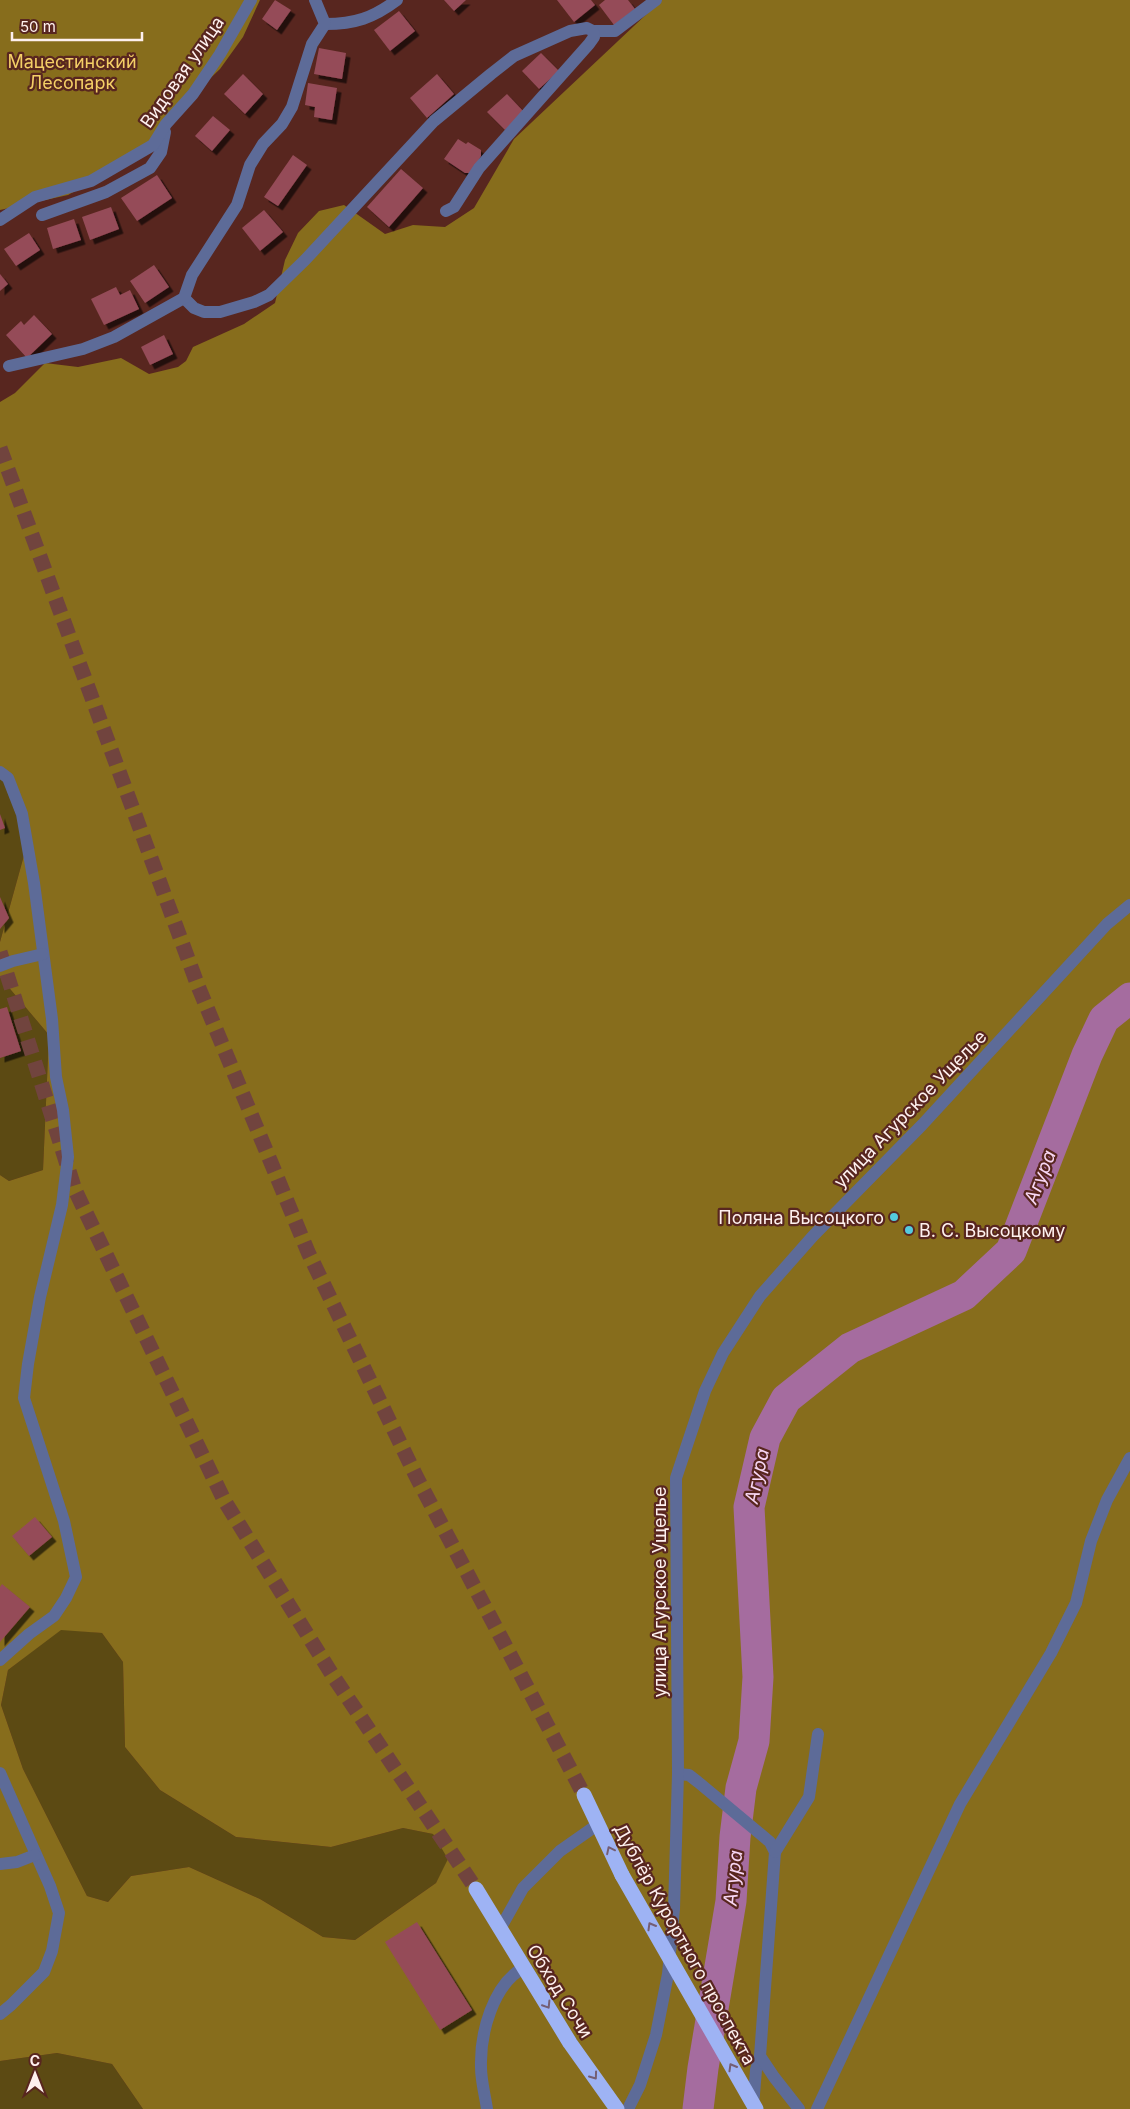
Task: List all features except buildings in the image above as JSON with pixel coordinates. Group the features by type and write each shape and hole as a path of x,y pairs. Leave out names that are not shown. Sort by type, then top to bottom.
{"highway":[{"name":"Дублёр Курортного проспекта","path":"584,1795 622,1875 755,2109"},
{"name":"Обход Сочи","path":"476,1889 570,2043 617,2109"}],"street":[{"name":"Видовая улица","path":"0,220 35,197 91,181 153,145 166,124 193,94 251,0"},
{"path":"315,0 325,24"},
{"path":"325,24 346,24 377,14 398,0"},
{"path":"184,298 194,308 204,312 220,312 254,302 269,294 305,260 434,121 514,56 570,31 586,28 603,33 615,31 656,0"},
{"path":"9,366 83,349 114,337 184,298 192,275 237,206 250,165 263,144 282,124 292,107 312,44 325,24"},
{"path":"446,211 454,207 479,168 589,44 594,37 593,31"},
{"path":"42,215 106,192 150,168 161,152 166,124"},
{"path":"0,772 8,778 22,814 34,883 52,1019 56,1077 63,1110 68,1157 62,1205 40,1298 24,1398 64,1521 76,1576 66,1598 54,1616 29,1634 0,1660"},
{"name":"улица Агурское Ущелье","path":"628,2109 640,2085 656,2035 668,1974 674,1908 678,1774 676,1478 704,1391 723,1353 760,1296 813,1236 922,1125 1107,924 1130,905"},
{"path":"0,966 13,960 43,954"},
{"path":"817,2109 960,1804 1051,1653 1076,1604 1091,1541 1107,1500 1130,1458"},
{"path":"755,2109 756,2070 760,2056 773,1847 809,1797 818,1734"},
{"path":"0,1773 50,1886 59,1913 52,1951 44,1972 0,2014"},
{"path":"678,1774 689,1775 773,1847"},
{"path":"500,1928 523,1888 560,1851 598,1825"},
{"path":"0,1864 17,1862 35,1855"},
{"path":"487,2109 480,2067 483,2042 492,2009 504,1984 513,1973 524,1968"},
{"path":"760,2056 799,2109"}],"shaded area":[{"path":"0,772 28,841 0,942"},
{"path":"0,977 49,1035 43,1170 9,1181 0,1175"},
{"path":"61,1629 102,1633 123,1662 125,1747 160,1790 236,1837 331,1847 403,1828 433,1834 449,1859 436,1883 355,1940 323,1937 260,1899 189,1867 131,1876 108,1902 87,1896 23,1769 1,1705 8,1670"},
{"path":"57,2053 112,2064 143,2109 0,2109 0,2061"}],"green space":[{"name":"Мацестинский Лесопарк","path":"0,0 260,0 243,37 220,69 197,91 154,147 68,195 0,210"},
{"path":"651,0 1130,0 1130,2109 143,2109 112,2064 57,2053 0,2061 0,1175 9,1181 43,1170 49,1035 0,977 0,942 28,841 0,772 0,402 15,393 45,363 78,367 121,358 149,374 178,367 186,361 193,347 244,324 275,303 285,260 298,233 319,211 344,205 385,234 413,225 445,227 474,208 514,139 652,9","holes":["61,1630 102,1633 123,1662 125,1747 160,1790 236,1837 331,1847 403,1828 433,1834 448,1859 436,1883 355,1940 323,1937 260,1899 189,1867 131,1876 108,1902 87,1896 23,1769 1,1705 8,1670"]}],"waterway":[{"name":"Агура","path":"698,2109 731,1901 735,1837 741,1788 754,1741 758,1677 749,1507 765,1438 786,1399 850,1348 964,1295 1011,1251 1087,1055 1104,1019 1130,998"}],"tunnel":[{"path":"0,448 198,986 308,1252 416,1476 584,1795"},
{"path":"0,952 75,1190 224,1500 333,1676 476,1889"}],"place":[{"name":"Поляна Высоцкого","path":"894,1217"},
{"name":"В. С. Высоцкому","path":"909,1230"}]}
